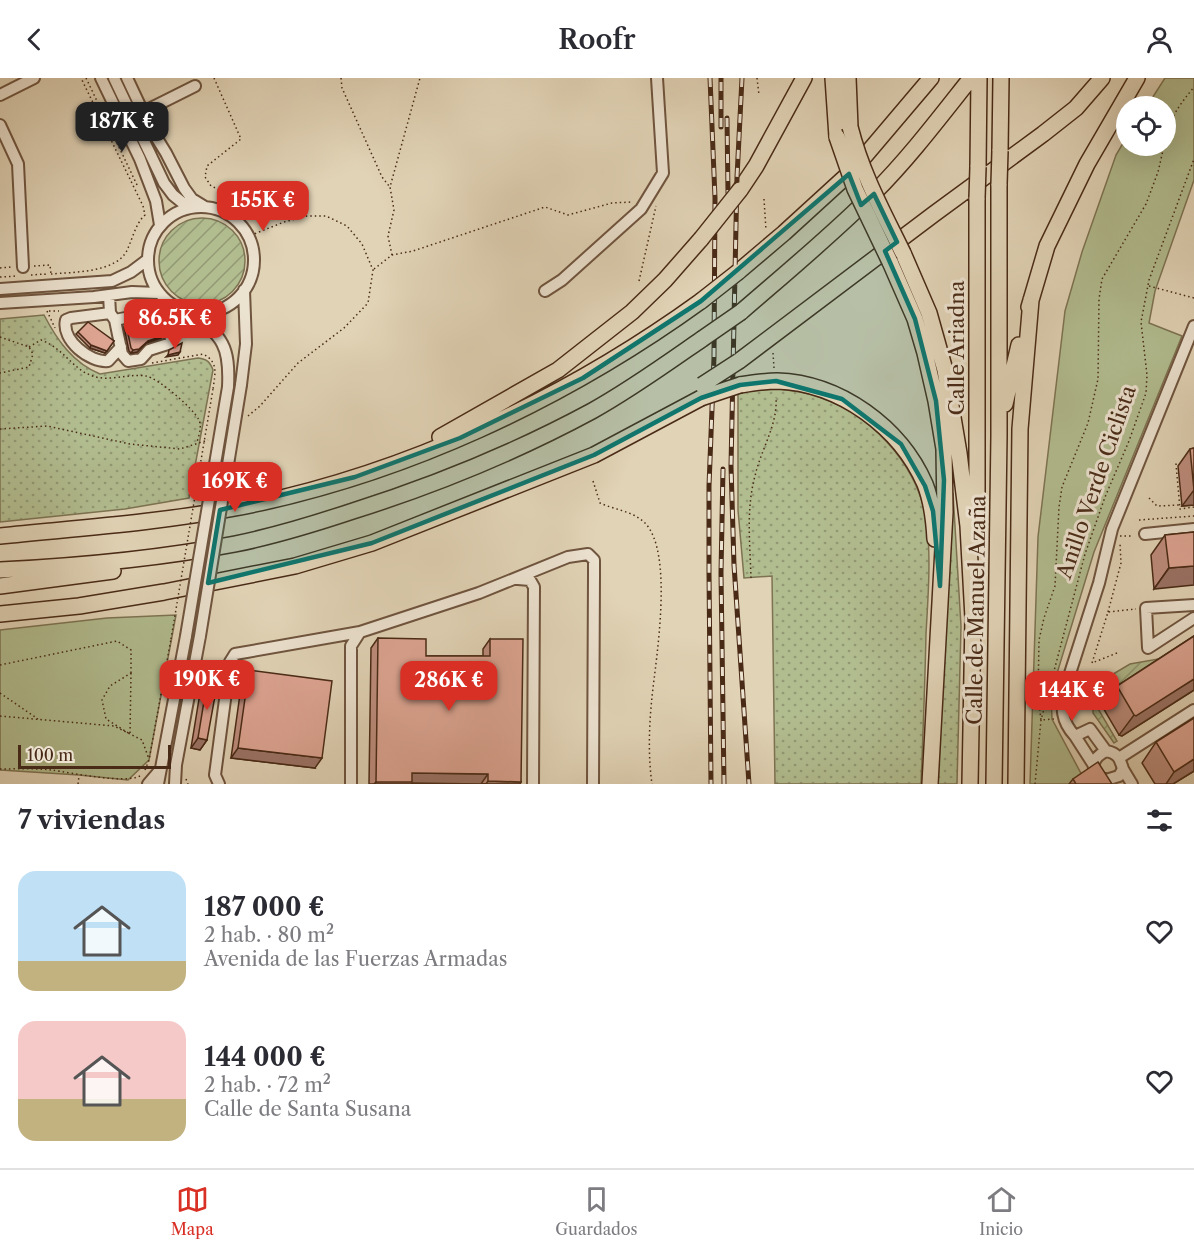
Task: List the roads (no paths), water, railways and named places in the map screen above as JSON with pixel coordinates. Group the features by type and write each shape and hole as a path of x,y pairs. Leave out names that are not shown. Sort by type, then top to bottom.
{"highway":[{"path":"398,462 558,370 632,312 665,280 740,190 762,156 804,78"},
{"path":"833,78 837,136 855,189 915,319 938,411 944,449 945,491 930,784"},
{"path":"848,78 850,127 858,158 928,313 945,370 953,411 968,526 973,618"},
{"path":"0,536 161,520 274,500 398,462 460,438 522,410 583,378 651,337 738,272 853,170 931,78"},
{"path":"0,586 83,576 235,552 311,534 384,511 437,490 592,411 664,366 741,312 805,257 874,193 932,128 971,78"},
{"name":"Calle Ariadna","path":"973,618 977,587 979,78"},
{"name":"Calle Ariadna","path":"999,436 1001,78"},
{"path":"0,614 80,606 154,594 295,566 372,543 518,485 701,391 1043,134 1076,108 1102,78"},
{"path":"999,436 1010,380 1047,246 1087,164 1137,78"},
{"path":"1016,784 1020,429 1031,300"},
{"path":"701,391 776,381 798,383 821,390 856,407 883,426 901,444 925,486 933,511 940,586"},
{"name":"Calle de Manuel Azaña","path":"994,784 999,436"},
{"path":"0,570 136,559 245,541 296,529 375,504 505,454"},
{"name":"Calle de Manuel Azaña","path":"970,784 973,618"}],"street":[{"path":"0,95 34,78"},
{"path":"101,78 140,159 156,201 160,225"},
{"path":"114,78 164,183 173,214"},
{"path":"127,78 188,194 205,207"},
{"path":"545,291 562,280 641,209 663,173 657,78"},
{"path":"143,112 195,86"},
{"path":"0,125 18,164 23,267"},
{"path":"164,183 173,195 189,208"},
{"path":"158,784 186,636 228,387 229,369 225,347 214,330 191,312 173,305 158,293 150,277 147,260 148,248 160,225 173,214 189,208 205,207 231,216 249,236 254,264 252,276 234,302 206,313 191,312"},
{"path":"0,289 112,281 131,272 147,260"},
{"path":"174,784 241,385 246,344 244,290"},
{"path":"0,303 132,292 158,293"},
{"path":"109,295 112,316 125,360 128,361 141,359 149,350 171,343 170,324 174,317 173,305"},
{"path":"121,347 108,361 100,362 91,358 65,332 66,320 144,316 154,317 170,324"},
{"path":"1123,769 1119,776 1112,780 1101,781 1075,736 1066,727 1062,716 1062,704 1099,583 1112,529 1194,326"},
{"path":"1144,534 1194,529"},
{"path":"219,784 215,775 228,673 230,662 236,654 360,632 479,593 568,557 588,554 594,560 593,784"},
{"path":"515,579 530,580 534,587 532,784"},
{"path":"1194,605 1146,608 1148,648 1194,618"},
{"path":"351,784 351,646 360,632"},
{"path":"1119,758 1194,710"},
{"path":"1075,736 1090,729 1106,752"},
{"path":"1093,765 1097,756 1106,752 1114,753 1119,758 1132,784"},
{"path":"148,784 162,768"}],"railway":[{"path":"710,78 715,198 714,357 709,486 711,784"},
{"path":"721,78 721,127"},
{"path":"742,78 737,177 731,466 734,565 749,784"},
{"path":"727,118 728,193"},
{"path":"723,469 721,573 724,784"}]}
